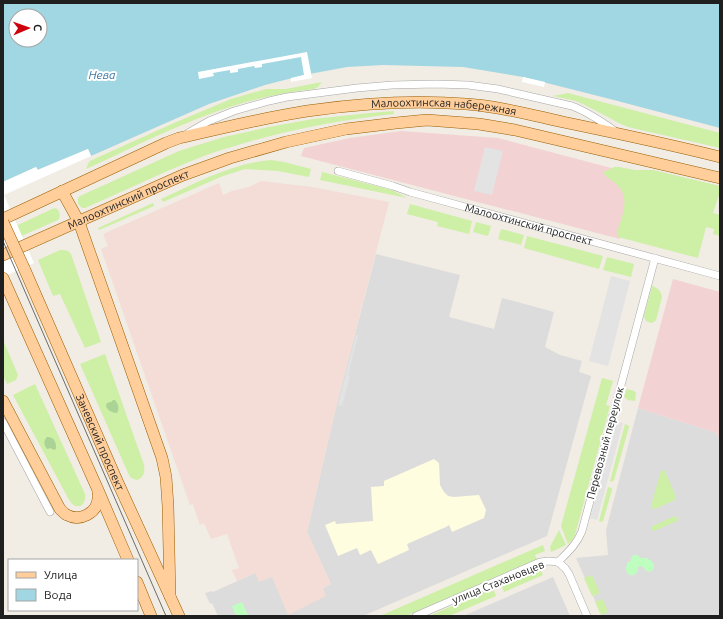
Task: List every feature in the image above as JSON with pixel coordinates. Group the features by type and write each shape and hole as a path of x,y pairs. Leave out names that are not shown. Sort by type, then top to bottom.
{"main road":[{"name":"Малоохтинская набережная","path":"62,191 179,138 252,121 314,110 344,106 406,102 437,102 499,108 720,157"},
{"name":"Малоохтинская набережная","path":"256,150 286,142 346,130 427,120 479,124 515,130 720,178"},
{"name":"Малоохтинский проспект","path":"3,255 183,175 256,150"},
{"path":"3,220 62,191 162,458 166,477 168,506 170,596"},
{"name":"Заневский проспект","path":"3,220 118,483 179,616"},
{"name":"Заневский проспект","path":"3,278 128,559"},
{"path":"3,401 60,509 68,516 77,518 87,516 95,509 98,500 98,490"},
{"path":"138,584 151,616"}],"street":[{"path":"179,138 209,121 234,111 287,97 357,88 392,85 436,84 468,85 498,89 572,106 595,117 620,134"},
{"name":"Малоохтинский проспект","path":"338,171 417,194 720,276"},
{"name":"Перевозный переулок","path":"558,562 575,545 582,532 655,258"},
{"path":"3,422 50,512"},
{"name":"улица Стахановцев","path":"416,616 540,562 558,562"},
{"path":"558,562 569,574 587,616"}],"shaded area":[{"path":"401,131 498,138 615,169 631,195 620,239 301,156 304,148 350,138"},
{"path":"485,147 503,151 492,195 474,191"},
{"path":"261,181 312,187 389,202 338,399 307,532 331,584 323,588 326,596 288,615 272,577 259,582 255,573 237,581 232,570 239,568 227,534 211,539 204,523 200,525 193,504 190,505 101,249 108,246 103,234 219,183 223,195 249,187"},
{"path":"376,254 460,275 449,317 494,329 502,298 554,312 545,347 560,355 582,361 579,372 591,376 547,536 363,616 218,616 205,593 213,592 255,573 323,588 331,584 307,532 338,399"},
{"path":"611,276 630,281 608,366 589,361"},
{"path":"673,279 720,292 720,440 717,433 638,408"},
{"path":"356,335 358,335 348,375 350,376 342,406 338,405"},
{"path":"638,408 717,433 720,440 720,616 602,616 576,558 608,555 606,530"},
{"path":"616,422 623,423 597,520 590,518"},
{"path":"434,459 439,463 440,485 444,492 448,496 454,497 479,495 486,510 484,518 452,532 449,525 407,544 409,550 378,564 371,550 360,555 357,548 338,556 325,525 335,521 336,524 373,521 371,487 384,486 384,481"},
{"path":"553,577 570,616 463,616"}],"green space":[{"path":"322,82 314,89 263,98 214,112 158,135 86,169 89,162 92,160 231,99 266,89 286,89"},
{"path":"568,93 720,133 720,148 628,127 578,102 553,96"},
{"path":"394,111 394,114 352,119 269,136 220,150 195,159 85,208 82,208 78,204 78,198 80,196 179,151 224,137 313,119"},
{"path":"271,160 311,169 309,177 278,171 245,169 223,176 163,202 161,199 201,180 229,169"},
{"path":"614,167 635,170 653,170 720,186 720,195 713,213 720,215 720,236 713,234 714,229 706,227 698,258 618,237 617,233 624,209 624,197 618,186 604,174 604,172"},
{"path":"322,172 392,190 407,198 320,180"},
{"path":"153,203 154,206 99,230 98,228"},
{"path":"410,204 472,221 469,234 437,226 438,222 407,214"},
{"path":"56,208 60,214 58,220 3,244 3,232"},
{"path":"476,222 491,226 488,236 473,232"},
{"path":"501,229 524,235 521,245 498,239"},
{"path":"527,236 603,256 599,269 524,248"},
{"path":"60,250 66,250 71,254 101,342 85,348 60,294 53,296 38,260"},
{"path":"607,257 634,264 631,277 603,270"},
{"path":"652,286 659,290 662,297 656,320 652,323 646,321 644,316"},
{"path":"3,340 18,375 16,380 7,384 3,376"},
{"path":"105,354 144,465 144,474 137,480 131,478 129,475 80,364"},
{"path":"602,378 613,381 606,405 610,406 575,535 568,544 561,526"},
{"path":"35,384 85,494 85,499 80,506 73,505 71,503 13,395"},
{"path":"627,389 636,393 635,401 628,400 624,397"},
{"path":"115,400 118,406 117,413 110,411 106,406 107,403"},
{"path":"625,424 629,427 614,480 612,482 610,481"},
{"path":"47,437 51,437 54,440 56,449 47,449 44,443"},
{"path":"662,470 665,471 676,497 675,500 653,509 651,506"},
{"path":"608,487 612,488 612,490 603,521 601,522 599,521"},
{"path":"675,516 678,518 677,521 654,531 651,530 652,526"},
{"path":"559,530 566,545 551,552 550,547"},
{"path":"543,545 545,551 535,555 537,559 406,616 380,616"},
{"path":"634,555 649,559 654,565 653,570 649,572 642,566 638,567 638,571 635,574 628,574 626,571 627,562 630,562"},
{"path":"540,568 543,575 504,592 501,585"},
{"path":"592,575 600,593 592,596 584,578"},
{"path":"493,588 496,596 449,616 429,616"},
{"path":"603,599 608,612 601,615 595,602"},
{"path":"242,602 248,616 236,616 232,606"}],"water":[{"name":"Нева","path":"3,3 720,3 720,128 523,77 463,67 383,65 347,67 304,75 265,85 209,104 91,156 88,149 37,170 36,167 3,182"}],"pier":[{"path":"307,52 312,78 291,82 291,78 304,75 301,57 262,64 262,67 255,68 254,66 238,69 238,72 230,73 230,70 213,73 214,76 199,79 198,72"},
{"path":"523,77 545,82 544,87 522,82"},
{"path":"88,149 91,156 4,195 34,263 3,277 3,182 36,167 38,170"}],"tram line":[{"path":"3,241 166,616"}]}
